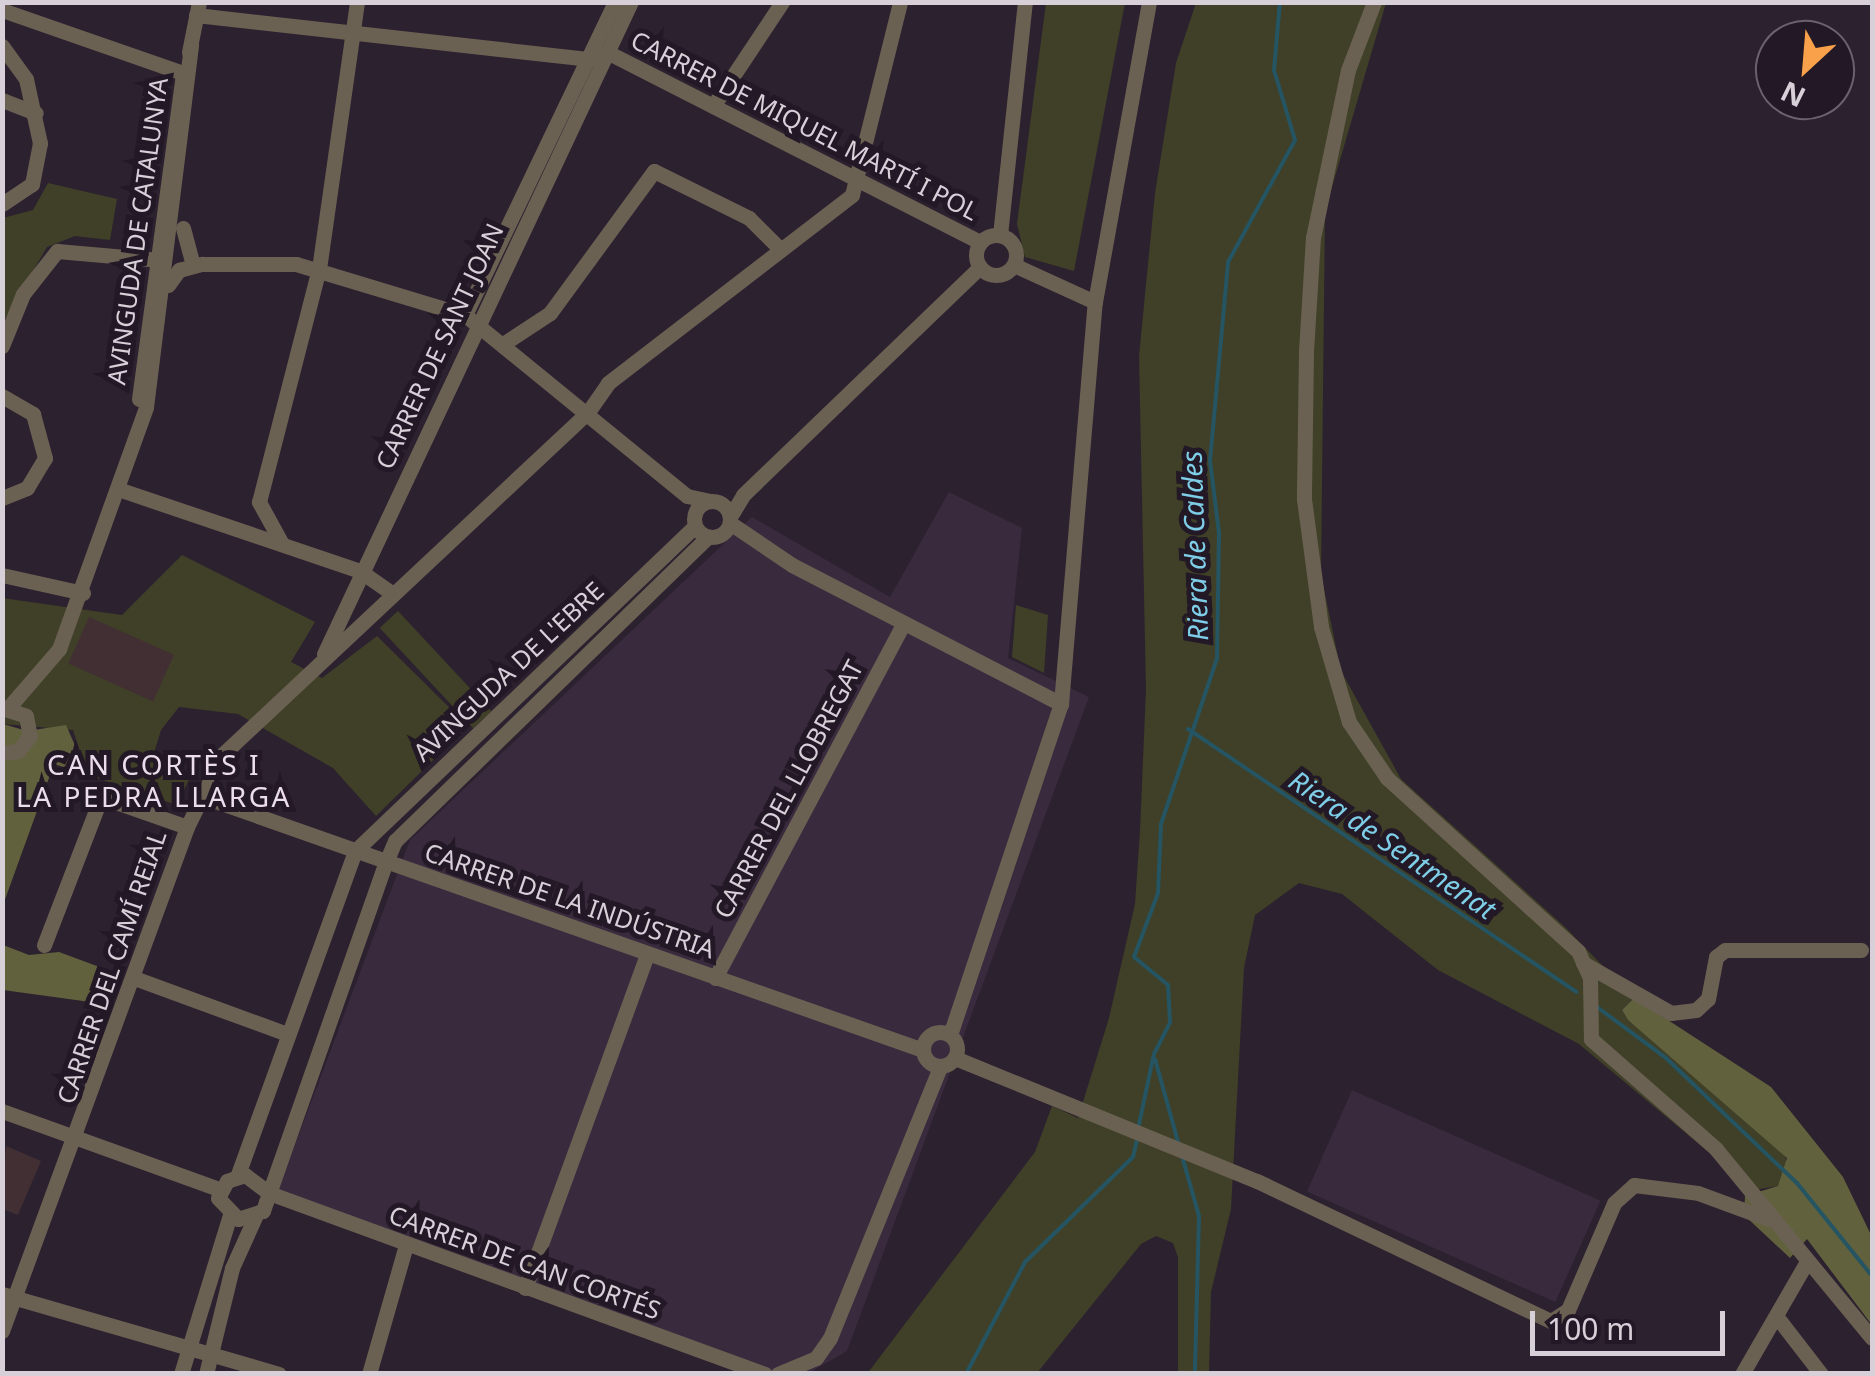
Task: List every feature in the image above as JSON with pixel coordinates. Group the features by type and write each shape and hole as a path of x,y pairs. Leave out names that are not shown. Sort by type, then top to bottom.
{"street":[{"path":"281,542 259,502 318,269 357,2"},
{"name":"CARRER DE SANT JOAN","path":"321,663 470,319 615,2"},
{"name":"CARRER DE SANT JOAN","path":"470,319 631,2"},
{"path":"713,106 782,2"},
{"path":"859,181 900,2"},
{"path":"1000,235 1025,2"},
{"path":"956,1058 950,1035 1060,704 1095,302 1150,2"},
{"path":"1374,2 1348,70 1313,237 1304,498 1320,628 1350,722 1387,778 1583,963 1671,1013 1696,1010 1708,999 1716,957 1725,950 1861,950"},
{"path":"198,9 353,34 588,59 607,52"},
{"name":"AVINGUDA DE CATALUNYA","path":"6,707 26,695 59,649 121,490 140,424 166,288 162,263 183,73 198,9"},
{"path":"2,10 183,73"},
{"name":"AVINGUDA DE CATALUNYA","path":"140,424 143,361 176,205 191,44"},
{"path":"2,46 36,113 32,184 2,204"},
{"name":"CARRER DE MIQUEL MARTÍ I POL","path":"607,52 980,242"},
{"path":"2,100 36,113"},
{"path":"162,263 182,153"},
{"path":"503,344 550,313 654,172 749,218 781,250"},
{"name":"CARRER DEL CAMÍ REIAL","path":"2,1332 9,1297 77,1138 137,979 187,827 223,754 588,412 608,383 852,195 859,181"},
{"path":"176,205 197,262"},
{"path":"1000,235 980,242 980,268 1001,275 1014,264"},
{"path":"1000,235 1013,243 1014,264"},
{"path":"2,346 23,294 57,252 162,263 318,269 470,319 723,521 904,623 1060,704"},
{"path":"166,288 179,270 197,262"},
{"path":"1014,264 1095,302"},
{"name":"AVINGUDA DE L'EBRE","path":"269,1193 394,841 723,521 743,495 980,268"},
{"path":"2,396 33,414 45,458 27,488 2,498"},
{"path":"121,490 360,571 393,594"},
{"path":"687,496 694,520 723,521"},
{"name":"AVINGUDA DE L'EBRE","path":"355,851 694,520 723,521"},
{"path":"2,590 9,576 83,592"},
{"name":"CARRER DEL LLOBREGAT","path":"715,978 904,623"},
{"path":"4,758 30,736 26,695"},
{"path":"6,707 26,716"},
{"name":"CARRER DE LA INDÚSTRIA","path":"201,796 922,1050"},
{"path":"44,944 101,798 187,827"},
{"path":"221,1190 237,1177 355,851"},
{"path":"525,1288 647,954"},
{"path":"1583,963 1591,1038 1716,1149 1806,1263 1872,1338"},
{"path":"137,979 286,1034"},
{"path":"940,1067 922,1050 929,1036 950,1035"},
{"path":"956,1058 1257,1181 1551,1321 1568,1310 1614,1203 1634,1185 1698,1193 1773,1221"},
{"path":"778,1374 796,1370 830,1338 940,1067 956,1058"},
{"path":"2,1111 221,1190"},
{"path":"206,1374 232,1268 269,1193 252,1176 237,1177"},
{"path":"182,1374 230,1215 221,1190"},
{"name":"CARRER DE CAN CORTÉS","path":"269,1193 765,1374"},
{"path":"230,1215 255,1217"},
{"path":"368,1374 406,1245"},
{"path":"1742,1374 1806,1263"},
{"path":"9,1297 279,1374"},
{"path":"1777,1317 1820,1374"}],"shaded area":[{"path":"949,492 1022,528 1008,658 1089,697 847,1351 809,1373 771,1373 278,1190 410,840 752,517 890,597"},
{"path":"1352,1090 1600,1201 1555,1302 1307,1191"}],"green space":[{"path":"1046,3 1125,3 1074,271 1025,257 1017,224"},
{"path":"1196,3 1386,3 1325,211 1321,575 1341,671 1401,779 1565,927 1634,998 1622,1010 1628,1020 1754,1121 1783,1150 1789,1169 1778,1186 1754,1190 1579,1044 1438,970 1342,894 1299,883 1255,915 1244,968 1231,1209 1211,1292 1209,1373 1178,1373 1178,1257 1173,1243 1156,1236 1141,1244 1037,1373 867,1374 1035,1152 1052,1106 1078,1118 1109,1018 1135,904 1140,831 1146,689 1139,356 1155,193 1176,63"},
{"path":"48,183 117,199 110,240 75,236 47,247 3,322 3,218 33,210"},
{"path":"182,555 315,622 291,662 322,678 377,636 468,726 376,816 333,768 238,714 179,707 161,730 153,756 191,775 177,805 88,775 73,730 3,724 2,598 122,615"},
{"path":"1016,605 1048,615 1044,673 1012,657"},
{"path":"398,611 491,711 473,728 380,628"},
{"path":"3,724 27,731 66,725 88,775 54,764 3,905"},
{"path":"3,945 29,955 59,952 113,972 105,1004 3,990"},
{"path":"1634,998 1771,1087 1843,1177 1872,1237 1872,1325 1807,1239 1790,1258 1744,1215 1745,1196 1778,1186 1787,1158 1628,1020 1622,1010"}],"building":[{"path":"89,617 174,655 153,701 68,664"},
{"path":"6,1146 41,1161 18,1215 2,1209"}],"waterway":[{"name":"Riera de Caldes","path":"1138,1129 1154,1054 1170,1022 1168,985 1134,957 1158,893 1161,824 1217,659 1219,533 1210,461 1228,262 1295,140 1274,70 1280,2"},
{"name":"Riera de Sentmenat","path":"1188,729 1576,992"},
{"name":"Riera de Sentmenat","path":"1597,1007 1666,1058 1797,1183 1872,1276"},
{"path":"1155,1059 1178,1142"},
{"name":"Riera de Caldes","path":"966,1374 1025,1262 1133,1157 1137,1139"},
{"path":"1182,1156 1199,1216 1195,1374"}],"district":[{"name":"CAN CORTÈS I LA PEDRA LLARGA","path":"154,780"}]}
